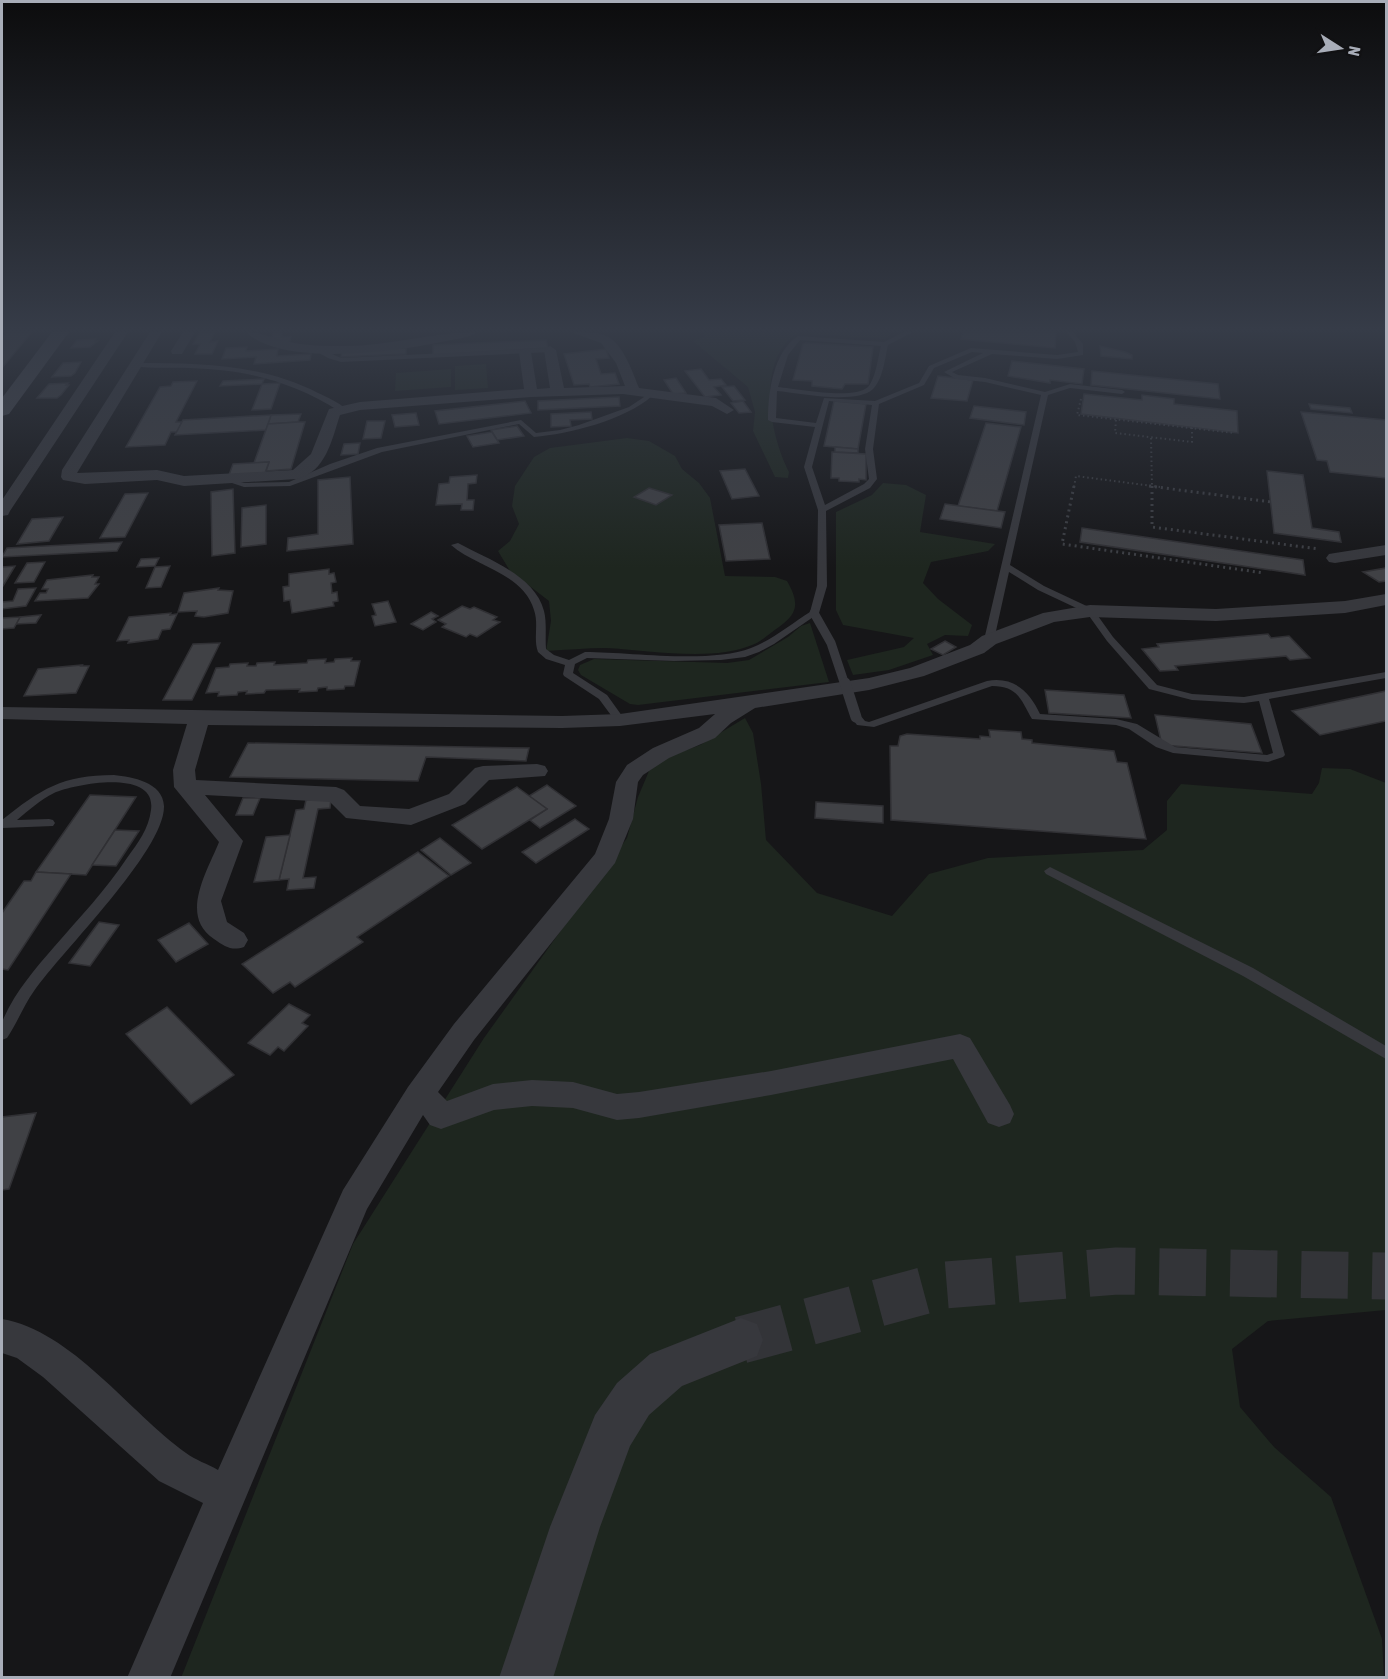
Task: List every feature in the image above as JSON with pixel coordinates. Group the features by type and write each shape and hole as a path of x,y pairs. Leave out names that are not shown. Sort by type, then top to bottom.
{"street":[{"path":"2,511 69,410"},
{"path":"108,410 70,471 69,477 85,479 157,475 184,481 297,474 310,467 318,459 334,412 338,410"},
{"path":"1335,558 1386,550"},
{"path":"2,713 199,718 562,722 620,720 869,684 917,672 977,650 989,640 1050,617 1090,611 1216,615 1345,607 1386,600"},
{"path":"148,1677 354,1200 419,1096 464,1032 606,857 621,819 627,782 635,770 661,753 707,733 723,718 755,702"},
{"path":"199,718 184,770 185,787 231,841 208,901 215,927 235,940"},
{"path":"185,787 336,795 354,813 411,817 457,799 483,772 537,771"},
{"path":"419,1096 432,1104 441,1116 493,1097 532,1093 573,1095 617,1107 639,1105 771,1083 960,1046 999,1114"},
{"path":"2,1336 25,1342 56,1364 173,1467 226,1494"},
{"path":"526,1677 575,1527 612,1432 633,1399 666,1370 741,1340"}],"lane":[{"path":"224,479 244,485 290,484 380,450 521,422 534,435 574,431 600,419 629,410"},
{"path":"772,410 772,420 819,425"},
{"path":"455,545 504,573 526,589 539,608 541,650 550,657 570,663 585,655 707,658 736,656 755,651 814,613 822,586 822,510 808,467 823,410"},
{"path":"822,510 867,486 873,479 869,449 875,410"},
{"path":"989,640 1041,410"},
{"path":"1005,566 1041,588 1090,611 1110,639 1153,687 1191,698 1244,700 1386,675"},
{"path":"814,613 831,643 856,717 861,723 870,725 991,683 1005,682 1015,686 1030,702 1036,717 1129,724 1150,737 1159,746 1173,750 1268,759 1279,755 1263,697"},
{"path":"570,663 568,674 603,697 620,720"},
{"path":"2,1035 29,987 125,872 156,820 159,805 150,788 131,780 106,779 73,783 41,795 3,824"},
{"path":"3,824 49,823"},
{"path":"1050,872 1248,972 1386,1053"}],"path":[{"path":"1078,410 1077,415 1234,434"},
{"path":"1116,420 1115,433 1151,438 1192,442 1192,429"},
{"path":"1151,438 1152,527 1362,554"},
{"path":"1264,573 1062,544 1076,476 1271,502"}],"shaded area":[{"path":"771,410 776,438 789,472 788,478 775,477 753,431 755,412"},
{"path":"627,438 649,441 675,456 682,469 699,483 710,498 725,576 775,577 787,581 794,595 795,607 786,622 755,644 718,653 680,654 606,648 546,651 551,621 549,601 510,571 498,551 510,541 519,524 512,506 515,486 534,457 550,448"},
{"path":"883,483 906,485 926,495 920,532 995,544 988,551 931,562 923,583 938,599 972,625 968,636 945,635 927,644 933,655 889,670 853,675 847,660 904,647 914,638 843,625 836,610 836,512 872,495"},
{"path":"810,623 829,682 638,705 630,704 581,675 578,670 580,665 594,659 727,663 749,660 788,637 801,626"},
{"path":"745,718 753,733 766,840 817,893 892,916 929,874 988,858 1143,850 1167,830 1167,801 1181,784 1312,794 1319,783 1322,768 1350,769 1386,783 1386,1310 1268,1321 1232,1349 1240,1407 1274,1447 1331,1497 1382,1639 1384,1677 181,1678 353,1244 484,1038 627,838 638,797 649,771 668,757 700,745"}],"building":[{"path":"147,410 182,410 176,422 182,422 177,432 171,432 165,445 126,447"},
{"path":"530,410 531,413 439,424 435,411"},
{"path":"737,410 751,412 739,413"},
{"path":"832,410 865,410 858,449 824,446"},
{"path":"973,410 1026,412 1024,425 970,418"},
{"path":"1082,410 1237,411 1238,433 1081,414"},
{"path":"1325,410 1351,410 1352,413"},
{"path":"591,412 592,419 570,420 571,426 551,427 551,414"},
{"path":"1301,412 1386,420 1386,478 1330,472 1327,461 1317,460"},
{"path":"416,413 419,425 395,427 392,415"},
{"path":"301,414 298,422 268,424 271,415"},
{"path":"271,415 266,430 175,435 183,420"},
{"path":"367,421 385,421 381,438 363,439"},
{"path":"305,422 291,469 266,471 269,462 254,463 268,424"},
{"path":"986,423 1021,427 997,511 958,506"},
{"path":"517,426 524,436 497,440 491,430"},
{"path":"492,432 499,443 473,447 467,436"},
{"path":"360,443 358,454 341,455 344,444"},
{"path":"835,447 858,449 858,453 835,452"},
{"path":"832,452 866,454 866,480 839,481 839,478 831,478"},
{"path":"269,462 265,473 229,475 233,464"},
{"path":"745,469 759,496 732,499 720,471"},
{"path":"1267,471 1303,475 1312,528 1339,532 1341,542 1274,533"},
{"path":"477,475 476,483 468,484 467,500 474,500 473,510 461,510 462,504 436,505 439,484 449,483 450,477"},
{"path":"350,477 353,544 287,551 288,538 318,534 318,480"},
{"path":"649,488 672,495 656,505 634,497"},
{"path":"233,489 235,553 212,556 211,492"},
{"path":"148,493 125,537 100,538 125,494"},
{"path":"945,504 1005,512 1001,528 940,519"},
{"path":"266,505 266,544 241,547 242,508"},
{"path":"63,517 49,541 17,544 32,519"},
{"path":"762,523 770,559 726,561 719,525"},
{"path":"1082,528 1303,560 1305,575 1080,542"},
{"path":"122,542 117,551 2,557 7,548"},
{"path":"159,558 155,566 137,567 141,559"},
{"path":"45,562 34,582 15,583 27,563"},
{"path":"15,566 3,586 2,586 2,567"},
{"path":"170,566 161,587 146,588 155,567"},
{"path":"1386,568 1386,581 1379,582 1363,572"},
{"path":"329,569 329,574 334,573 336,582 331,583 332,593 337,592 338,601 333,602 334,606 292,613 290,600 284,601 283,587 289,586 289,574"},
{"path":"93,575 92,577 99,577 95,584 99,584 88,598 35,601 40,593 46,593 48,589 42,589 47,580"},
{"path":"36,588 26,606 2,609 2,602 13,601 18,589"},
{"path":"219,588 218,590 233,591 228,613 204,617 195,616 197,611 178,612 184,593"},
{"path":"388,601 396,622 375,626 372,616 376,615 372,604"},
{"path":"462,606 470,609 474,607 497,617 493,620 500,622 477,637 470,634 466,637 442,627 446,624 438,620"},
{"path":"431,612 438,616 432,619 436,622 423,630 411,624"},
{"path":"171,613 170,615 177,614 170,629 162,630 158,639 128,643 129,640 117,641 129,617"},
{"path":"41,615 36,623 16,624 20,617"},
{"path":"20,617 14,628 2,629 2,618"},
{"path":"1268,634 1271,638 1289,636 1310,658 1290,660 1286,656 1175,666 1178,670 1160,671 1142,649 1159,647 1157,644"},
{"path":"945,641 956,647 943,655 931,649"},
{"path":"220,643 192,700 163,700 193,644"},
{"path":"352,658 351,661 360,661 354,686 345,686 344,689 327,690 327,687 318,688 317,691 299,692 300,689 266,690 264,693 246,694 247,691 238,692 237,695 218,696 219,692 206,693 216,668 229,667 230,664 248,663 247,666 256,666 257,663 275,662 274,665 326,659 325,663 334,662 335,659"},
{"path":"89,666 76,693 24,696 38,669"},
{"path":"1045,690 1124,695 1131,718 1049,713"},
{"path":"1386,691 1386,721 1320,735 1292,711"},
{"path":"1155,715 1251,724 1262,753 1162,745"},
{"path":"989,730 1021,732 1022,739 1032,740 1032,743 1114,751 1117,762 1127,763 1146,839 891,820 890,746 898,746 900,736 907,734 980,739 980,736 990,737"},
{"path":"248,743 529,748 526,761 426,757 418,781 230,777"},
{"path":"547,785 576,806 540,828 530,820 547,809 529,796"},
{"path":"517,787 547,809 482,849 452,825"},
{"path":"90,795 136,797 86,875 36,872"},
{"path":"243,798 260,798 253,815 236,815"},
{"path":"331,798 330,808 318,809 303,878 316,877 314,888 287,890 289,879 279,880 296,810 304,809 306,800"},
{"path":"816,802 883,806 883,823 815,818"},
{"path":"575,819 589,829 536,863 522,852"},
{"path":"115,830 139,831 116,866 92,865"},
{"path":"290,835 279,880 254,882 266,837"},
{"path":"440,838 471,863 451,875 421,850"},
{"path":"418,852 449,876 357,937 363,942 295,987 290,982 273,993 242,964"},
{"path":"36,872 71,874 8,970 2,969 2,913 24,881 31,881"},
{"path":"99,922 119,925 90,966 69,963"},
{"path":"189,923 208,944 176,962 158,940"},
{"path":"289,1004 310,1015 302,1023 308,1026 284,1051 278,1047 270,1055 248,1043"},
{"path":"167,1007 234,1075 191,1104 126,1034"},
{"path":"36,1113 9,1189 2,1190 2,1117"}],"tunnel":[{"path":"741,1340 945,1285 1117,1271 1386,1276"}]}
